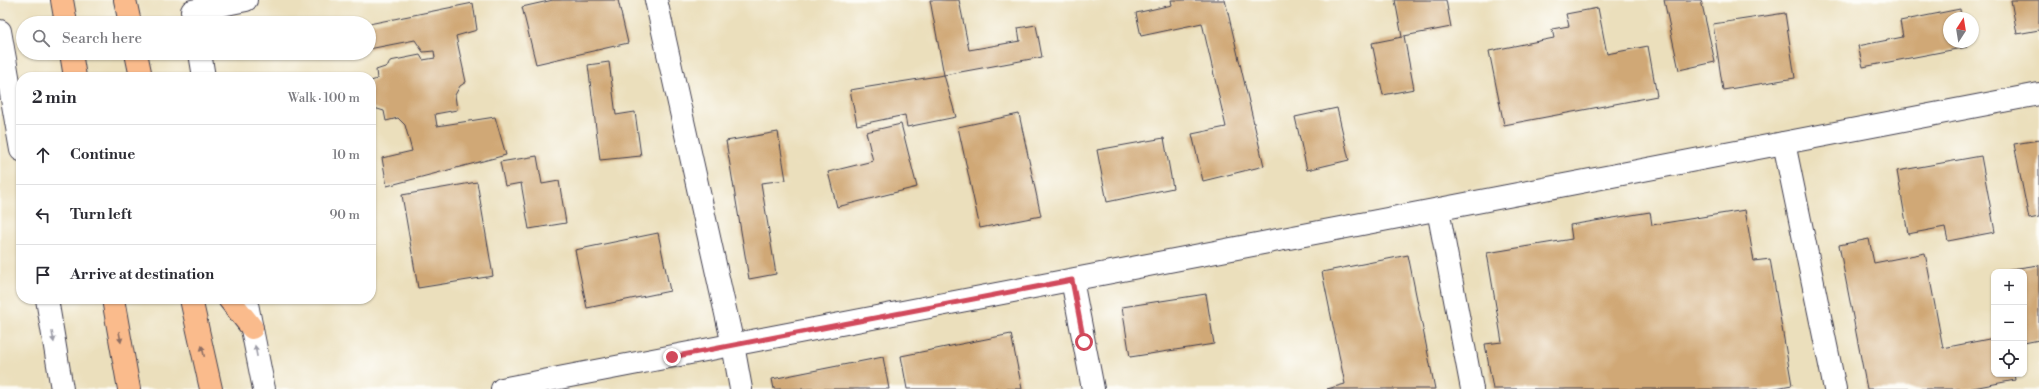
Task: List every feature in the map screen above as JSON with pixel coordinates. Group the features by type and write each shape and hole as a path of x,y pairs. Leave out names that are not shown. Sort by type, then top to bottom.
{"main road":[{"path":"62,0 65,16"},
{"path":"125,0 128,16"},
{"path":"72,60 74,72"},
{"path":"138,60 141,72"},
{"path":"114,304 129,389"},
{"path":"192,304 211,389"},
{"path":"232,304 252,328"}],"street":[{"path":"192,11 246,0"},
{"path":"656,0 733,345 741,389"},
{"path":"0,31 2,56 16,125"},
{"path":"201,60 203,72"},
{"path":"502,389 2039,94"},
{"path":"1784,143 1834,389"},
{"path":"1438,210 1472,389"},
{"path":"1072,280 1093,389"},
{"path":"48,304 62,389"},
{"path":"247,304 264,389"}],"building":[{"path":"553,0 618,0 628,43 536,64 522,7"},
{"path":"930,0 959,0 969,50 1020,41 1018,28 1036,25 1042,57 944,75"},
{"path":"1171,0 1225,0 1264,166 1203,181 1192,134 1226,127 1202,23 1141,36 1136,13 1172,5"},
{"path":"1395,0 1446,0 1451,27 1404,36 1414,89 1383,95 1372,43 1402,37"},
{"path":"1664,0 1701,0 1715,62 1679,70"},
{"path":"2011,0 2039,0 2039,30 2017,34"},
{"path":"473,3 477,30 456,36 466,82 460,86 455,95 457,110 435,114 437,126 495,117 506,155 387,186 382,158 412,151 405,125 398,118 386,121 384,111 376,109 376,70 388,66 390,61 420,55 423,60 435,58 434,51 423,52 415,40 376,48 376,23"},
{"path":"1598,8 1607,54 1648,46 1657,96 1504,125 1489,51 1554,38 1552,29 1569,26 1566,14"},
{"path":"1960,9 1960,12 1945,12"},
{"path":"1943,12 1943,48 1962,48 1863,67 1858,46 1903,37 1900,21"},
{"path":"1785,13 1795,78 1723,90 1713,24"},
{"path":"609,62 616,115 635,112 641,156 600,160 588,65"},
{"path":"944,75 956,117 907,127 905,115 857,125 850,90"},
{"path":"1337,108 1349,160 1307,170 1295,117"},
{"path":"1019,114 1041,216 980,228 958,127"},
{"path":"901,124 917,187 837,207 828,172 873,161 866,132"},
{"path":"778,132 786,180 761,183 776,274 749,279 726,141"},
{"path":"1164,138 1173,188 1107,202 1097,150"},
{"path":"2039,140 2039,217 2029,219 2014,144"},
{"path":"537,156 542,184 559,181 566,223 529,229 521,183 505,186 500,162"},
{"path":"1981,156 1995,232 1948,241 1945,227 1908,234 1897,171"},
{"path":"477,182 493,276 418,288 402,195"},
{"path":"1745,210 1754,261 1770,259 1792,385 1770,389 1493,389 1485,344 1502,342 1487,253 1572,239 1570,225 1650,212 1652,225"},
{"path":"658,233 670,291 587,308 575,250"},
{"path":"1869,239 1874,263 1925,253 1943,348 1991,339 1991,377 2014,377 2015,380 1968,389 1867,389 1839,245"},
{"path":"1408,255 1435,389 1327,389 1345,384 1322,272"},
{"path":"2039,265 2039,340 2027,342 2027,269 2011,269"},
{"path":"1206,294 1214,344 1130,357 1122,307"},
{"path":"1011,334 1022,389 907,389 901,356"},
{"path":"883,357 889,389 774,389 772,379"}],"route":[{"path":"672,357 1072,280 1084,342"}]}
